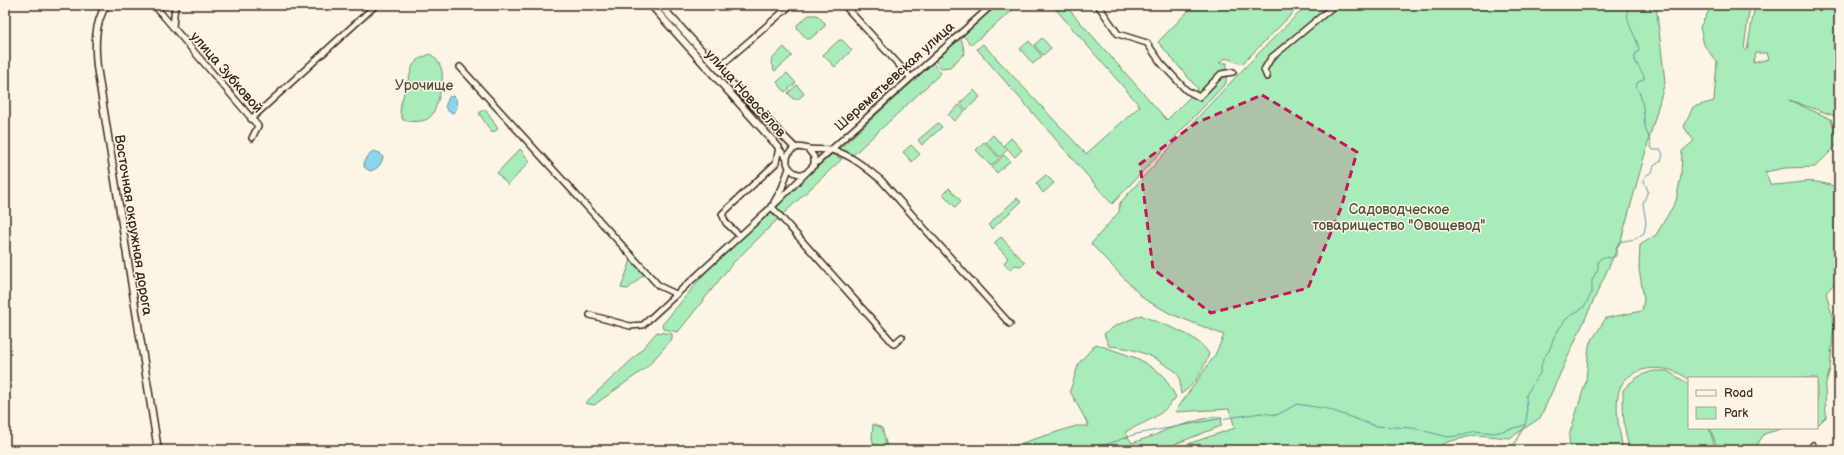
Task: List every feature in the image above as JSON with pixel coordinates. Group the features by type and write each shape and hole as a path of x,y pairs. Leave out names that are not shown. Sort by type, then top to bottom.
{"main road":[{"name":"Восточная окружная дорога","path":"106,5 99,18 95,38 97,67 158,450"},
{"name":"улица Новосёлов","path":"651,5 773,141"},
{"name":"улица Новосёлов","path":"660,5 735,87 795,148"}],"street":[{"name":"улица Зубковой","path":"154,5 258,126 252,138"},
{"path":"173,27 175,5"},
{"path":"252,119 376,5"},
{"path":"726,61 791,5"},
{"path":"844,5 911,78"},
{"name":"Шереметьевская улица","path":"814,165 992,5"},
{"path":"1098,5 1118,34 1147,43 1161,63 1186,90 1199,97 1221,74 1233,72"},
{"path":"1267,77 1264,70 1272,58 1335,5"},
{"path":"460,67 659,286 676,294"},
{"name":"улица Новосёлов","path":"773,141 779,148 776,163"},
{"path":"787,159 788,154 795,148 801,147 831,150 856,162 881,180 1010,324"},
{"path":"771,206 782,188 789,168 787,159 779,148"},
{"path":"590,316 630,326 643,325 814,165 813,154 807,148"},
{"path":"739,235 726,223 722,214 776,163 787,159"},
{"path":"789,168 796,174 804,174"},
{"path":"771,206 894,344 902,337"},
{"path":"1809,450 1813,445"}],"highlighted area":[{"path":"1262,95 1357,152 1341,208 1308,288 1211,313 1153,269 1140,164 1196,123"}],"green space":[{"path":"997,5 1019,5 971,45 963,35"},
{"path":"1052,5 1065,5 1167,120 1198,89 1158,42 1194,5 1293,5 1297,9 1242,64 1226,58 1219,63 1227,63 1226,83 1112,204 977,49 983,44 1086,154 1140,106"},
{"name":"Садоводческое товарищество \"Овощевод\"","path":"1307,5 1656,5 1665,82 1621,240 1540,418 1510,438 1476,435 1447,442 1434,450 1170,450 1235,428 1229,409 1175,412 1215,355 1224,335 1171,314 1144,299 1091,244 1119,212 1120,203 1235,77"},
{"path":"1712,5 1750,5 1744,48 1747,50 1755,5 1839,5 1839,116 1835,116 1789,100 1831,119 1838,140 1834,148 1815,167 1785,168 1765,172 1771,185 1816,182 1839,188 1839,278 1826,293 1834,323 1830,369 1825,388 1826,417 1818,425 1818,377 1688,377 1688,379 1681,374 1671,370 1660,368 1648,369 1638,371 1629,377 1622,384 1618,395 1617,416 1623,450 1570,450 1569,436 1586,381 1589,345 1606,318 1642,311 1644,299 1639,269 1640,245 1656,235 1676,201 1681,176 1682,151 1694,141 1684,127 1693,107 1714,101 1717,62 1704,45 1700,27","holes":["1756,53 1767,53 1769,59 1753,63"]},
{"path":"809,15 817,15 825,23 825,26 810,39 807,39 797,28 797,25"},
{"path":"961,38 965,53 950,67 941,68 935,61"},
{"path":"1042,38 1051,48 1043,55 1034,45"},
{"path":"839,40 842,40 852,50 835,67 823,55"},
{"path":"1029,41 1042,56 1033,64 1020,49"},
{"path":"784,47 792,56 775,71 771,63 772,59"},
{"name":"Урочище","path":"430,54 441,66 442,72 441,88 433,114 427,119 421,121 413,122 403,120 400,112 401,103 413,65 419,59"},
{"path":"933,63 941,73 852,156 839,149"},
{"path":"787,73 796,83 785,92 777,82"},
{"path":"797,85 804,94 798,99 793,99 788,93"},
{"path":"974,90 980,97 966,110 960,103"},
{"path":"959,105 965,111 954,121 948,115"},
{"path":"485,109 498,129 492,133 479,113"},
{"path":"938,123 942,127 922,145 918,140"},
{"path":"993,135 1007,150 1000,157 986,142"},
{"path":"1011,138 1022,150 1015,157 1004,145"},
{"path":"984,142 999,158 991,166 976,150"},
{"path":"911,145 920,154 912,162 903,152"},
{"path":"520,149 530,161 508,185 497,173"},
{"path":"832,154 842,159 782,215 774,206"},
{"path":"1004,155 1010,161 997,173 992,167"},
{"path":"1046,175 1054,183 1043,193 1036,183"},
{"path":"949,188 961,201 955,207 943,194"},
{"path":"1017,198 1021,202 992,229 988,225"},
{"path":"771,208 779,218 732,264 678,332 664,329 662,325 714,262"},
{"path":"1001,237 1025,263 1021,266 1015,265 1010,270 1004,263 1008,258 994,243"},
{"path":"631,260 644,274 628,289 621,288"},
{"path":"1141,315 1188,335 1203,346 1209,354 1198,376 1181,394 1179,375 1174,370 1140,352 1109,346 1104,334 1115,326"},
{"path":"657,332 672,334 672,339 646,368 594,405 585,403 636,356"},
{"path":"1096,344 1139,359 1163,375 1176,397 1158,415 1125,432 1132,443 1168,429 1214,416 1222,418 1221,426 1160,450 1000,450 1076,426 1089,426 1070,391 1079,363"},
{"path":"1654,371 1667,371 1688,383 1688,429 1709,429 1716,450 1630,450 1623,412 1623,390 1630,383 1645,374"},
{"path":"873,424 882,428 887,447 893,450 875,450 872,438"},
{"path":"1710,429 1781,429 1764,434 1754,450 1718,450"}],"water":[{"path":"453,96 456,99 457,109 453,113 448,111 445,107 449,97"},
{"path":"373,151 380,153 383,157 378,167 370,171 364,167 364,161"}],"waterway":[{"path":"1511,450 1525,425 1527,416 1526,395 1540,373 1543,358 1549,351 1554,337 1565,320 1584,307 1592,292 1592,280 1598,269 1598,261 1603,257 1611,258 1616,256 1616,249 1619,242 1635,239 1644,233 1646,223 1643,203 1648,191 1644,181 1645,176 1652,172 1654,166 1661,161 1663,155 1661,150 1653,150 1651,147 1645,126 1642,101 1636,87 1637,83 1644,79 1644,76 1635,61 1635,54 1639,51 1627,17 1629,5"},
{"path":"1091,450 1136,434 1261,413 1277,415 1297,404 1328,409 1375,426 1413,428 1448,437 1464,435 1475,431 1495,433 1525,425"}]}
